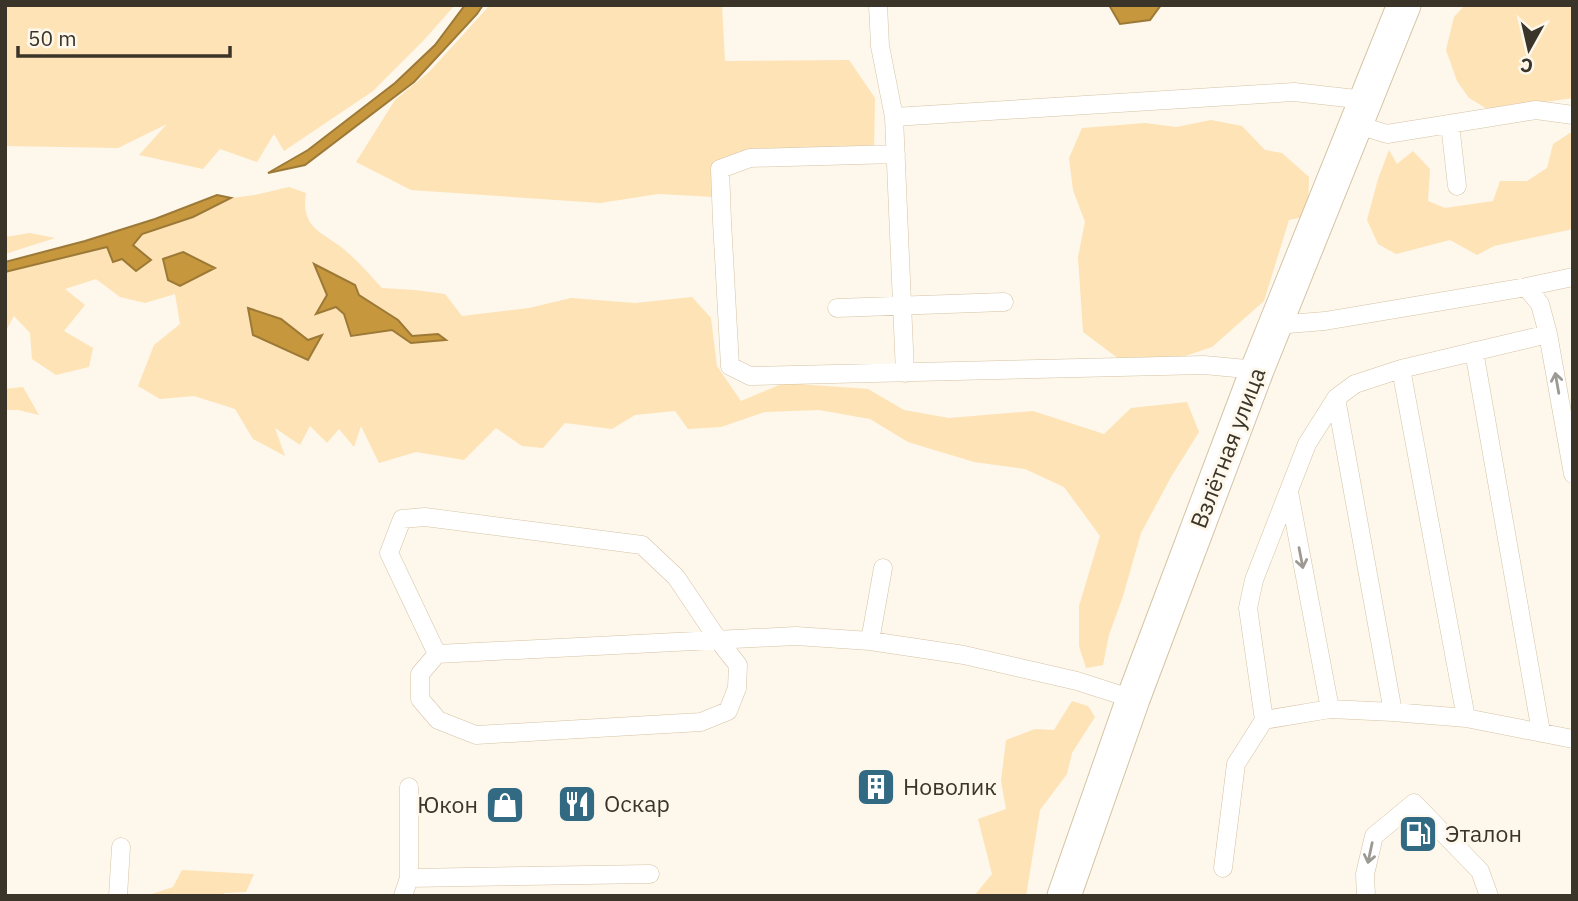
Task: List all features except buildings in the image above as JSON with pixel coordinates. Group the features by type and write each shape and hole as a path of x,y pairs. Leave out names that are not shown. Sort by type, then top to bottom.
{"street":[{"name":"Взлётная улица","path":"1064,896 1133,699 1257,370 1404,5"}],"lane":[{"path":"878,5 880,46 894,117 905,373"},
{"path":"894,117 1294,92 1360,112 1387,134 1536,110 1573,115"},
{"path":"1450,124 1458,186"},
{"path":"896,154 750,158 720,169 730,366 750,376 1204,365 1257,370"},
{"path":"1275,325 1325,321 1573,277"},
{"path":"1526,287 1540,304 1548,334 1573,474"},
{"path":"837,309 1004,302"},
{"path":"1223,868 1236,764 1264,720 1248,608 1254,580 1307,444 1336,398 1355,384 1401,369 1548,334"},
{"path":"1474,351 1541,732"},
{"path":"1401,369 1466,718"},
{"path":"1336,398 1394,712"},
{"path":"1289,491 1330,709"},
{"path":"437,654 389,554 402,519 425,517 642,545 676,577 719,641 738,665 737,688 728,711 701,722 476,735 438,720 420,699 420,674 437,654 719,641 796,636 870,641 964,655 1077,681 1133,699"},
{"path":"870,641 883,568"},
{"path":"1264,720 1330,709 1394,712 1466,718 1573,739"},
{"path":"409,787 406,887 650,874"},
{"path":"1366,896 1365,874 1374,836 1414,803 1480,871 1489,896"},
{"path":"118,896 121,847"}],"shaded area":[{"path":"5,5 455,5 373,91 284,151 274,134 257,162 220,149 203,169 139,155 167,124 118,148 5,146"},
{"path":"465,5 483,5 414,82 305,165 268,173 308,150 395,83 435,45"},
{"path":"490,5 722,5 725,61 849,60 875,98 874,150 723,159 716,197 658,194 600,203 411,190 356,162 395,100 430,71"},
{"path":"1109,5 1161,5 1150,20 1120,24"},
{"path":"1465,5 1573,5 1573,98 1489,110 1469,98 1457,81 1446,50 1454,17"},
{"path":"1211,120 1242,126 1265,150 1282,153 1309,177 1308,216 1289,220 1264,301 1212,347 1167,362 1119,359 1083,332 1078,257 1085,222 1073,190 1069,158 1082,128 1145,123 1176,127"},
{"path":"1573,131 1573,229 1494,246 1477,255 1450,240 1396,254 1378,244 1367,220 1389,150 1397,164 1413,151 1430,169 1428,201 1445,208 1493,201 1500,181 1527,181 1547,168 1553,144"},
{"path":"289,187 306,193 307,215 316,229 352,256 382,288 445,294 462,316 529,308 571,298 635,303 692,297 711,318 717,366 741,401 784,383 868,389 904,410 949,418 1033,411 1104,434 1131,408 1187,402 1199,432 1141,533 1109,635 1103,665 1086,668 1079,646 1079,606 1100,536 1064,487 1025,469 974,462 908,442 870,419 819,410 765,412 721,427 688,429 675,411 635,415 612,429 565,423 543,448 522,446 496,428 464,460 416,452 379,463 361,426 354,447 339,429 327,443 310,426 300,445 275,428 285,456 253,439 235,409 194,396 160,399 138,386 154,345 180,324 175,294 145,303 120,297 96,279 65,289 85,305 64,331 93,348 89,367 56,375 32,359 30,333 14,316 5,332 5,272 107,247 132,245 142,234 193,217 231,198"},
{"path":"217,195 231,198 193,217 142,234 133,245 151,260 136,271 122,259 113,262 107,247 5,272 5,262 155,219"},
{"path":"30,233 55,238 5,254 5,237"},
{"path":"183,252 215,268 180,286 168,280 163,259"},
{"path":"314,264 355,285 359,295 398,320 412,336 438,334 446,340 411,343 392,330 351,336 344,314 336,307 316,314 327,295"},
{"path":"248,308 281,319 308,340 322,335 308,360 253,335"},
{"path":"23,387 39,415 5,410 5,389"},
{"path":"1072,701 1088,706 1095,717 1072,753 1067,774 1040,810 1026,896 974,896 992,874 978,819 1006,809 1001,781 1006,740 1035,729 1054,730"},
{"path":"182,870 254,874 246,892 224,893 222,896 146,896 173,887"}],"place":[{"name":"Новолик","path":"876,787"},
{"name":"Оскар","path":"577,804"},
{"name":"Юкон","path":"505,805"},
{"name":"Эталон","path":"1418,834"}]}
